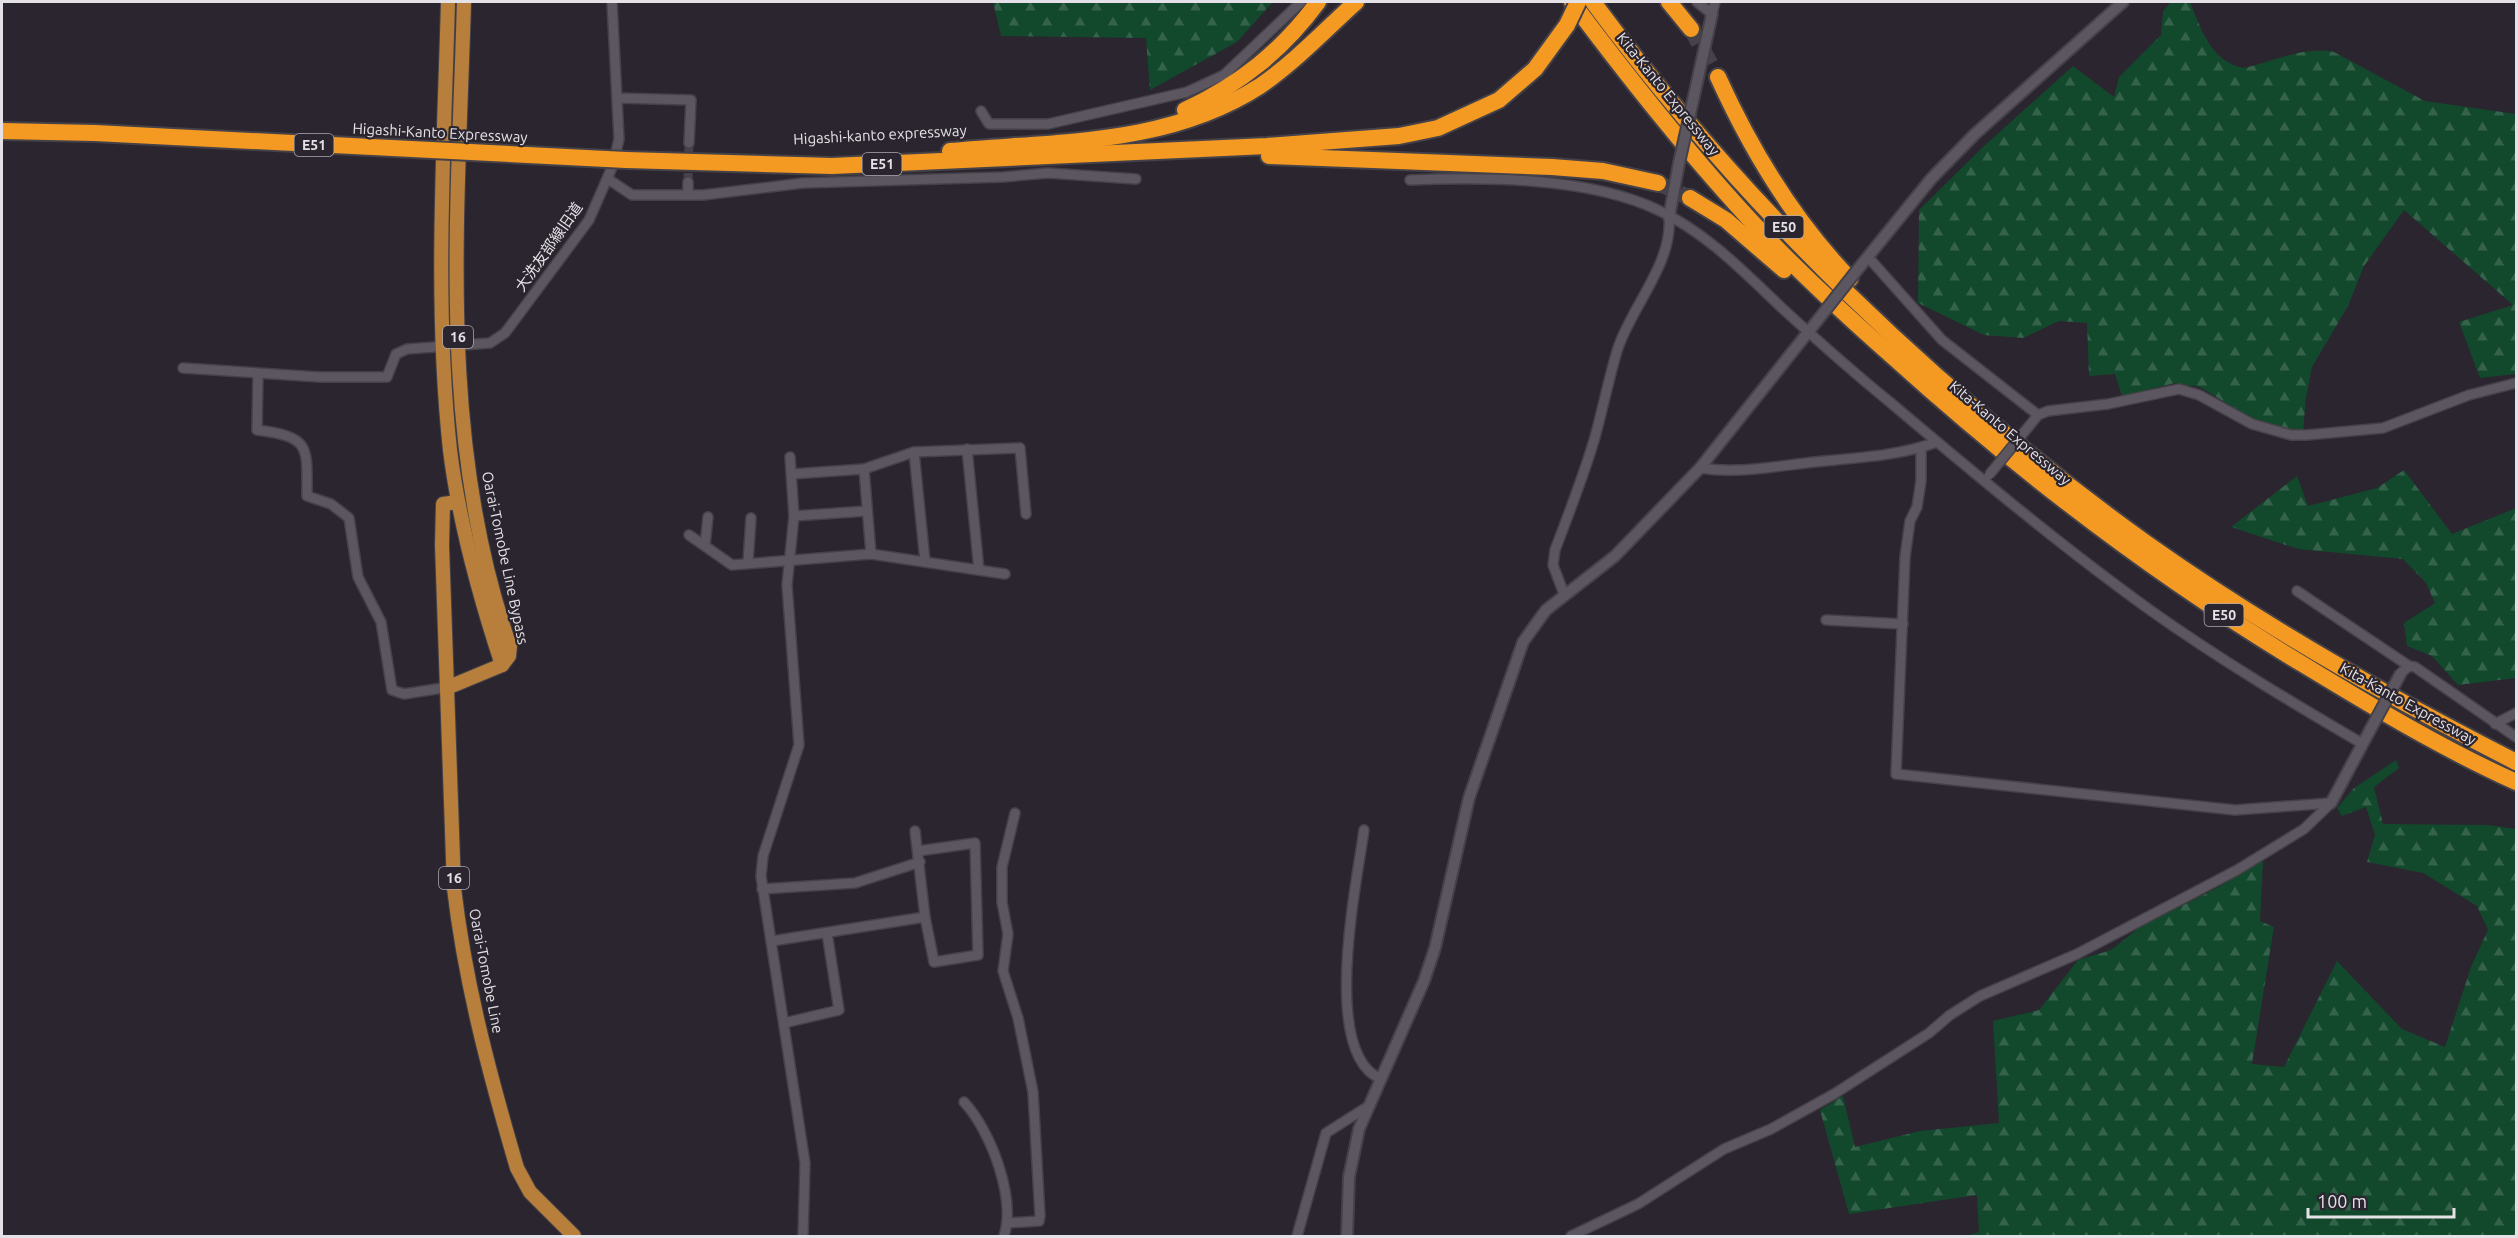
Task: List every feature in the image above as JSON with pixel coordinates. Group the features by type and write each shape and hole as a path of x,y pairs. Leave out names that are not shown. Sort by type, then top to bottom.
{"highway":[{"path":"1042,150 1132,128 1204,101 1236,83 1275,52 1318,2"},
{"path":"1042,150 1137,134 1170,126 1220,107 1260,86 1282,70 1356,2"},
{"name":"Kita-Kanto Expressway","path":"1572,2 1653,107 1770,241 1822,293 1954,413 2046,488 2200,599 2348,692 2517,782"},
{"path":"1042,150 1344,142 1430,130 1481,110 1518,86 1550,52 1578,2"},
{"name":"Kita-Kanto Expressway","path":"1593,2 1660,87 1796,241 1872,316 2000,430 2146,543 2283,634 2421,713 2517,762"},
{"path":"1669,2 1691,29"},
{"path":"1718,77 1758,158 1814,237 1871,302 2000,430"},
{"name":"Higashi-Kanto Expressway","path":"2,131 95,133 626,160"},
{"path":"1042,150 1477,163 1603,171 1658,183"},
{"name":"Higashi-kanto expressway","path":"626,160 721,162 933,152 1042,150"},
{"path":"1690,198 1726,220 1854,334 1954,413"}],"main road":[{"name":"Oarai-Tomobe Line Bypass","path":"448,2 440,283 450,450 458,502 478,585 502,665"},
{"name":"Oarai-Tomobe Line Bypass","path":"464,2 456,286 458,345 465,447 476,517 488,573 510,646 509,656 502,665"},
{"name":"Oarai-Tomobe Line","path":"458,502 443,504 442,545 449,687 454,888 469,983 516,1168 534,1197 574,1236"},
{"path":"449,687 502,665"}],"street":[{"name":"大洗友部線旧道","path":"258,374 387,377 396,354 407,349 490,343 505,333 588,220 608,179 619,139 612,2"},
{"path":"981,111 989,124 1048,124 1187,92 1224,75 1301,2"},
{"path":"1697,2 1712,14"},
{"path":"1564,594 1553,564 1555,550 1594,438 1618,349 1631,316 1656,271 1670,226 1669,217 1679,162 1715,2"},
{"path":"1347,1236 1349,1177 1354,1149 1367,1107 1424,981 1436,948 1464,815 1516,656 1538,619 1564,594 1615,556 1700,468 1931,179 1975,134 2123,2"},
{"path":"617,98 691,100 690,143"},
{"path":"608,179 632,195 688,195 803,183 1003,177 1031,174 1136,179"},
{"path":"1410,180 1484,178 1543,183 1613,196 1669,217 1717,248 1937,442 1987,478 2045,530 2151,611 2262,684 2363,744"},
{"path":"688,182 688,195"},
{"path":"1868,257 1942,340 2036,417"},
{"path":"183,369 258,374 257,430 285,434 297,440 305,450 307,496 331,504 349,518 358,577 381,622 392,690 404,694 449,687"},
{"path":"1987,478 2036,417 2059,409 2108,404 2179,389 2199,395 2252,424 2291,435 2307,435 2383,428 2488,388 2517,382"},
{"path":"1700,468 1718,471 1745,470 1921,448 1937,442"},
{"path":"792,474 864,469 914,452 1020,448 1026,514"},
{"path":"1921,448 1921,481 1917,507 1910,521 1905,557 1896,774 2235,810 2331,803"},
{"path":"967,449 979,570"},
{"path":"914,452 925,561"},
{"path":"790,457 794,516 788,585 799,745 764,856 762,889 772,941 805,1163 803,1236"},
{"path":"864,469 871,554"},
{"path":"794,516 867,512"},
{"path":"705,545 708,517"},
{"path":"748,562 751,518"},
{"path":"688,535 732,565 871,554 1005,574"},
{"path":"2297,591 2405,669 2415,667 2517,737"},
{"path":"1826,620 1903,624"},
{"path":"1571,1236 1638,1204 1724,1149 1772,1129 1842,1089 1929,1033 1950,1015 1980,996 2077,954 2236,870 2304,829 2331,803 2405,669"},
{"path":"2495,724 2517,713"},
{"path":"1008,1223 1033,1223 1039,1221 1040,1216 1033,1092 1018,1018 1003,971 1008,934 1002,902 1002,867 1015,813"},
{"path":"1364,830 1349,942 1346,1014 1362,1061 1370,1075 1381,1079"},
{"path":"915,831 925,917 934,962 978,955 975,843 918,851"},
{"path":"762,889 855,883 920,862"},
{"path":"772,941 925,917"},
{"path":"784,1023 839,1011 827,933"},
{"path":"964,1102 980,1126 1005,1183 1008,1223 1004,1236"},
{"path":"1297,1236 1326,1133 1367,1107"}],"green space":[{"path":"993,2 1273,2 1237,42 1150,90 1146,38 1001,36"},
{"path":"2171,2 2190,2 2203,33 2215,52 2233,65 2244,68 2300,53 2334,52 2425,101 2516,114 2516,374 2480,378 2459,322 2513,305 2404,210 2364,266 2348,306 2312,367 2303,432 2254,420 2200,387 2175,383 2122,396 2115,374 2089,376 2087,323 2059,321 2023,338 1984,335 1918,303 1919,210 1983,147 2073,66 2114,97 2119,77 2161,35 2163,11"},
{"path":"2404,470 2452,534 2516,508 2516,678 2458,685 2432,656 2407,646 2404,623 2435,603 2426,583 2403,559 2298,549 2231,527 2297,476 2308,506 2377,488"},
{"path":"2396,760 2399,768 2374,787 2383,824 2488,825 2516,829 2516,1235 1966,1236 1979,1232 1977,1195 1849,1214 1820,1110 1843,1096 1855,1147 1920,1131 1999,1123 1993,1021 2039,1010 2078,960 2111,950 2140,927 2215,889 2263,861 2260,921 2274,927 2252,1064 2284,1067 2337,961 2402,1029 2445,1047 2471,967 2488,930 2477,906 2423,873 2367,862 2375,835 2366,807 2342,816 2337,808 2354,788"}],"tunnel":[{"path":"1691,29 1718,77"},
{"path":"688,182 689,143"},
{"path":"1658,183 1690,198"}]}
